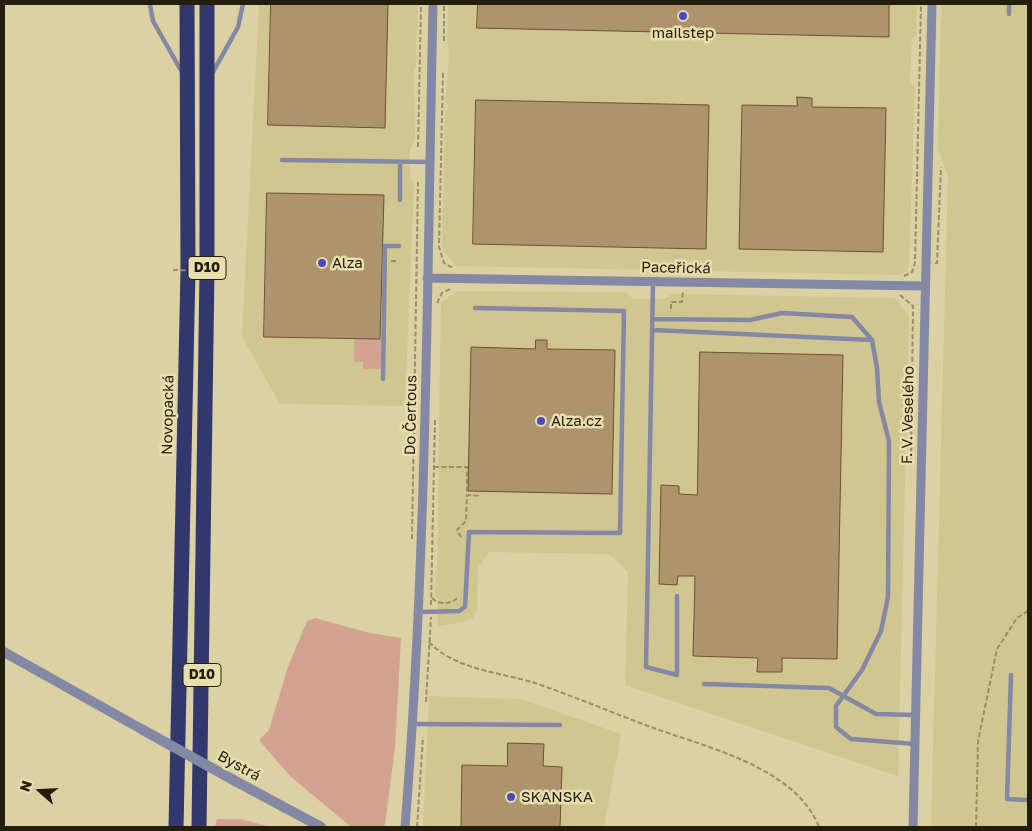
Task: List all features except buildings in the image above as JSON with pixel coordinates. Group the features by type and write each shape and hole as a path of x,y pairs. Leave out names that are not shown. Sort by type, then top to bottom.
{"highway":[{"name":"Novopacká","path":"176,827 184,528 188,270 187,4"},
{"name":"D10","path":"199,827 207,270 207,4"}],"street":[{"name":"Do Čertous","path":"405,827 420,612 433,4"},
{"name":"F. V. Veselého","path":"913,827 932,4"},
{"name":"Paceřická","path":"427,278 925,286"},
{"name":"Bystrá","path":"4,652 321,827"}],"lane":[{"path":"150,4 153,21 162,40 188,82"},
{"path":"207,82 238,27 243,4"},
{"path":"1009,14 1010,4"},
{"path":"282,160 430,162"},
{"path":"400,162 400,200"},
{"path":"383,379 385,246 399,246"},
{"path":"653,282 654,330 646,667 677,675 677,596"},
{"path":"420,612 459,611 465,607 470,532 620,533 624,312 475,308"},
{"path":"654,319 750,320 782,313 852,317 872,340 877,368 879,402 889,441 888,597 881,631 862,670 836,706 836,727 851,739 915,744"},
{"path":"654,330 872,340"},
{"path":"1011,675 1007,799 1028,800"},
{"path":"704,684 829,688 876,714 916,715"},
{"path":"413,724 560,724"}],"path":[{"path":"418,147 421,4"},
{"path":"444,4 444,41"},
{"path":"911,468 913,306 900,296 900,278 912,272 915,263 921,4"},
{"path":"443,73 439,247 444,264 452,268 462,269"},
{"path":"418,182 410,538 422,539"},
{"path":"173,270 221,271"},
{"path":"437,303 442,293 451,288 452,278"},
{"path":"671,309 671,302 682,302 682,292 697,292 698,282"},
{"path":"426,702 432,598 435,419"},
{"path":"434,467 467,468 466,521 457,530 461,536 461,545"},
{"path":"466,495 481,496"},
{"path":"432,598 438,603 448,603 457,599 459,595"},
{"path":"976,827 978,741 997,650 1017,618 1028,611"},
{"path":"429,642 442,653 472,666 536,684 757,767 796,793 810,809 818,827"},
{"path":"417,827 424,737"}],"shaded area":[{"path":"259,4 418,4 416,67 414,67 415,140 410,148 410,175 414,184 405,406 280,404 242,337"},
{"path":"448,4 917,4 916,37 912,37 910,81 915,87 909,265 906,272 899,275 456,266 442,249 445,110 448,110 448,104 445,103 449,56 447,39"},
{"path":"941,4 1028,4 1028,827 931,827 948,177 938,148"},
{"path":"457,291 625,292 633,299 664,299 672,294 895,298 909,316 898,776 625,685 628,572 609,554 489,552 478,568 477,609 473,618 464,622 438,626 438,599 435,596 438,546 441,303"},
{"path":"354,338 381,339 382,369 363,369 363,362 354,362"},
{"path":"315,618 370,633 401,638 395,747 385,825 382,827 351,827 290,776 259,740 269,730 288,667 307,621"},
{"path":"429,696 521,699 621,734 604,827 423,827"},
{"path":"217,819 240,819 271,827 215,827"}],"place":[{"name":"mailstep","path":"683,16"},
{"name":"Alza","path":"322,263"},
{"name":"Alza.cz","path":"541,421"},
{"name":"SKANSKA","path":"511,797"}]}
